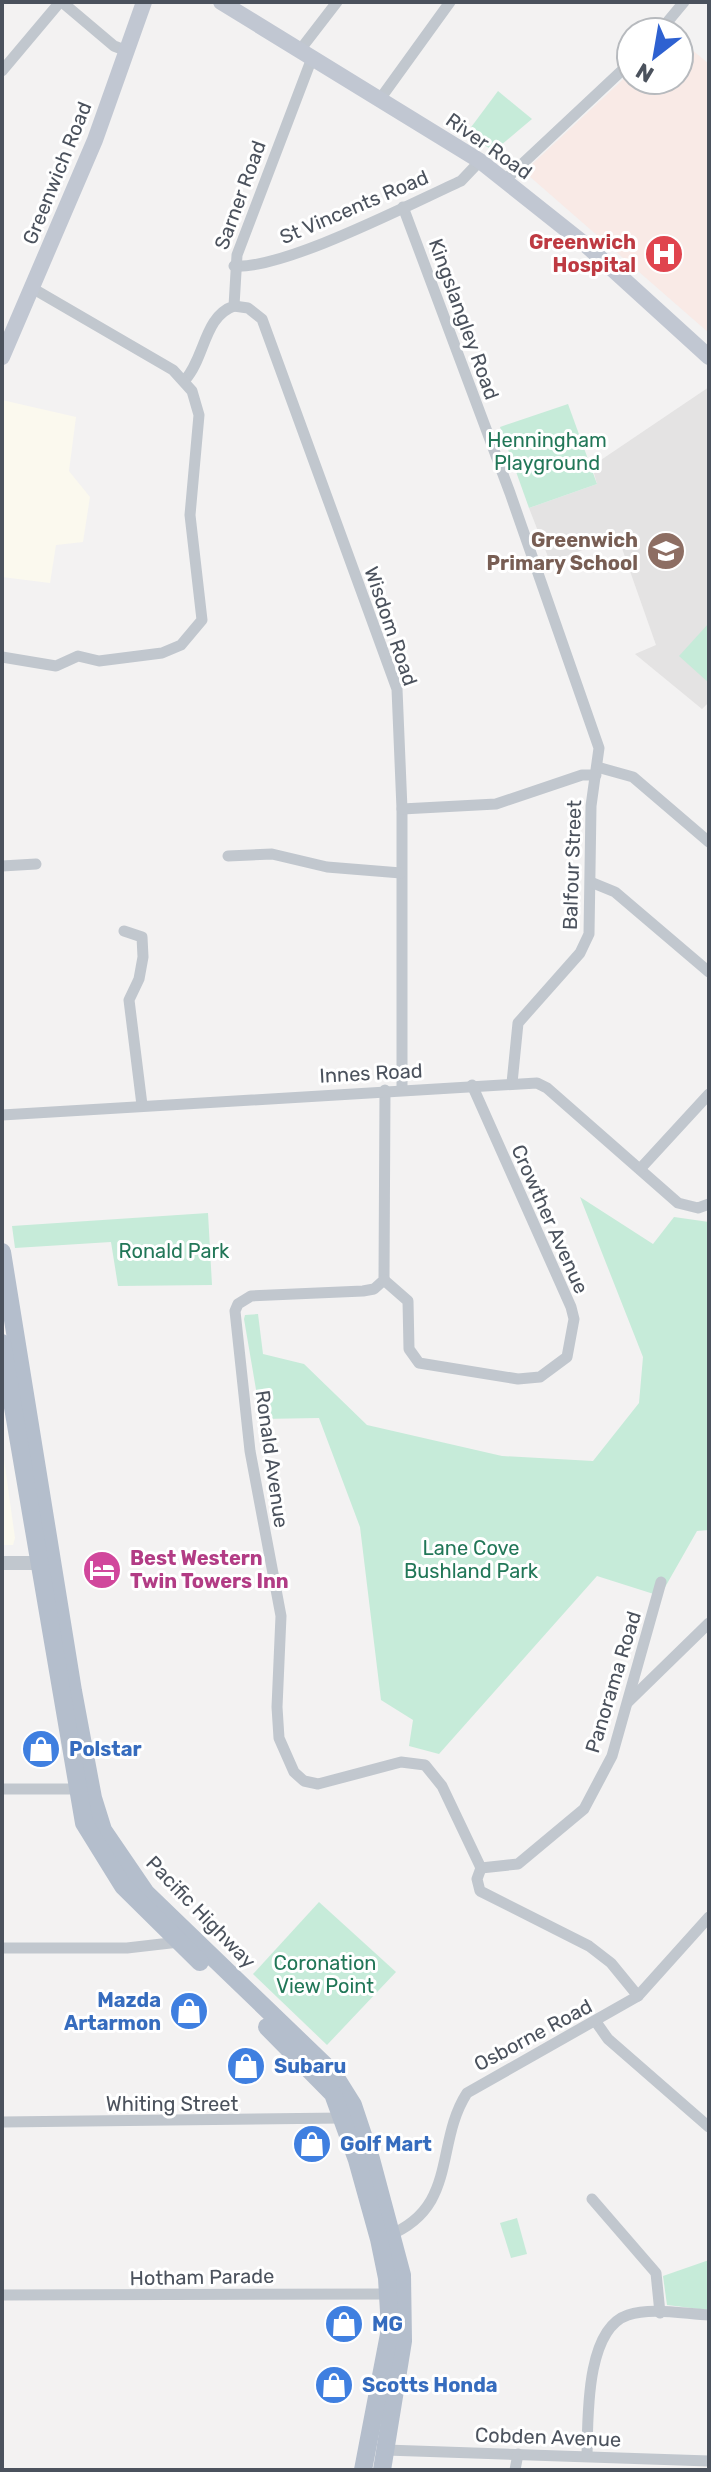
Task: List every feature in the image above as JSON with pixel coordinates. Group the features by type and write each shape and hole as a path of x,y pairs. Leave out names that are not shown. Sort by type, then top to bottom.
{"main road":[{"name":"Greenwich Road","path":"2,357 95,140 144,2"},
{"name":"River Road","path":"221,2 480,161 587,246 709,357"},
{"name":"Pacific Highway","path":"2,1252 76,1789 87,1831 108,1866 135,1899 325,2082 343,2118 386,2236"},
{"name":"Pacific Highway","path":"2,1343 90,1784 103,1830 146,1893 344,2086 371,2159 403,2341 382,2470"},
{"name":"Pacific Highway","path":"363,2470 396,2294"}],"street":[{"path":"2,71 61,2 114,46 127,51"},
{"name":"Sarner Road","path":"234,306 234,266 299,85 306,54 337,2"},
{"path":"380,99 450,2"},
{"path":"505,180 615,77"},
{"name":"St Vincents Road","path":"234,266 262,266 403,207 461,181 480,161"},
{"name":"Kingslangley Road","path":"403,207 590,714 598,741 596,771"},
{"path":"2,657 56,666 78,656 99,661 145,655 181,645 202,620 190,515 199,415 196,398 185,380 32,288"},
{"path":"185,380 197,366 216,318 234,306"},
{"name":"Wisdom Road","path":"234,306 248,308 262,319 397,689 402,809 402,1089"},
{"path":"402,809 496,804 596,771 633,777 709,842"},
{"name":"Balfour Street","path":"512,1083 518,1023 586,944 593,883 591,806 596,771"},
{"path":"228,856 272,854 327,867 401,873"},
{"path":"2,866 36,864"},
{"path":"593,883 615,892 709,972"},
{"path":"124,931 142,937 141,969 129,1009 142,1105"},
{"name":"Innes Road","path":"2,1115 537,1083 547,1088 678,1203 704,1206"},
{"name":"Crowther Avenue","path":"384,1280 408,1301 409,1349 419,1363 518,1379 540,1377 567,1357 574,1319 571,1307 472,1085"},
{"path":"384,1280 385,1090"},
{"path":"640,1169 709,1094"},
{"name":"Ronald Avenue","path":"384,1280 374,1289 363,1291 251,1296 238,1304 235,1311 250,1451 281,1616 277,1729 290,1766 299,1777 318,1784 401,1762 425,1765 442,1786 481,1868 477,1879 480,1891 589,1946 611,1963 638,1996"},
{"path":"2,1563 46,1563"},
{"name":"Panorama Road","path":"481,1868 518,1864 584,1809 612,1756 661,1582"},
{"path":"627,1702 709,1623"},
{"path":"2,1789 76,1789"},
{"name":"Osborne Road","path":"386,2236 414,2221 435,2197 467,2093 638,1996 709,1917"},
{"path":"2,1948 155,1947 179,1942"},
{"path":"596,2022 608,2039 709,2127"},
{"name":"Whiting Street","path":"2,2122 343,2118"},
{"path":"592,2199 656,2273 660,2313"},
{"name":"Hotham Parade","path":"2,2295 396,2294"},
{"path":"587,2456 590,2375 607,2336 624,2316 660,2313 709,2315"},
{"name":"Cobden Avenue","path":"386,2450 709,2461"},
{"path":"515,2470 518,2454"}],"shaded area":[{"name":"Greenwich Hospital","path":"695,52 709,64 709,333 528,175 528,168 615,87 615,96 695,96"},
{"name":"Greenwich Primary School","path":"709,387 709,702 702,709 635,654 656,645 618,537 550,562 529,508 597,484 592,466"},
{"path":"2,400 76,417 69,471 90,497 83,542 56,545 50,583 2,577"},
{"path":"2,1445 15,1538 13,1545 2,1545"}],"green space":[{"path":"498,91 532,119 494,151 466,134"},
{"name":"Henningham Playground","path":"568,404 597,484 529,508 500,427"},
{"path":"709,623 709,683 679,656"},
{"name":"Lane Cove Bushland Park","path":"580,1197 653,1244 674,1217 709,1222 709,1530 697,1531 660,1596 597,1576 439,1754 409,1746 413,1720 381,1700 360,1527 319,1418 261,1419 245,1315 258,1314 263,1354 304,1364 367,1425 502,1456 593,1461 639,1403 643,1357"},
{"name":"Ronald Park","path":"208,1213 212,1285 118,1286 111,1242 15,1248 12,1226"},
{"name":"Coronation View Point","path":"319,1902 396,1972 327,2045 253,1974"},
{"path":"517,2218 527,2254 511,2258 500,2223"},
{"path":"709,2260 707,2310 667,2305 663,2276"}],"place":[{"name":"Greenwich Hospital","path":"664,254"},
{"name":"Greenwich Primary School","path":"666,551"},
{"name":"Best Western Twin Towers Inn","path":"102,1570"},
{"name":"Polstar","path":"41,1749"},
{"name":"Mazda Artarmon","path":"189,2011"},
{"name":"Subaru","path":"246,2066"},
{"name":"Golf Mart","path":"312,2144"},
{"name":"MG","path":"344,2324"},
{"name":"Scotts Honda","path":"334,2385"}]}
